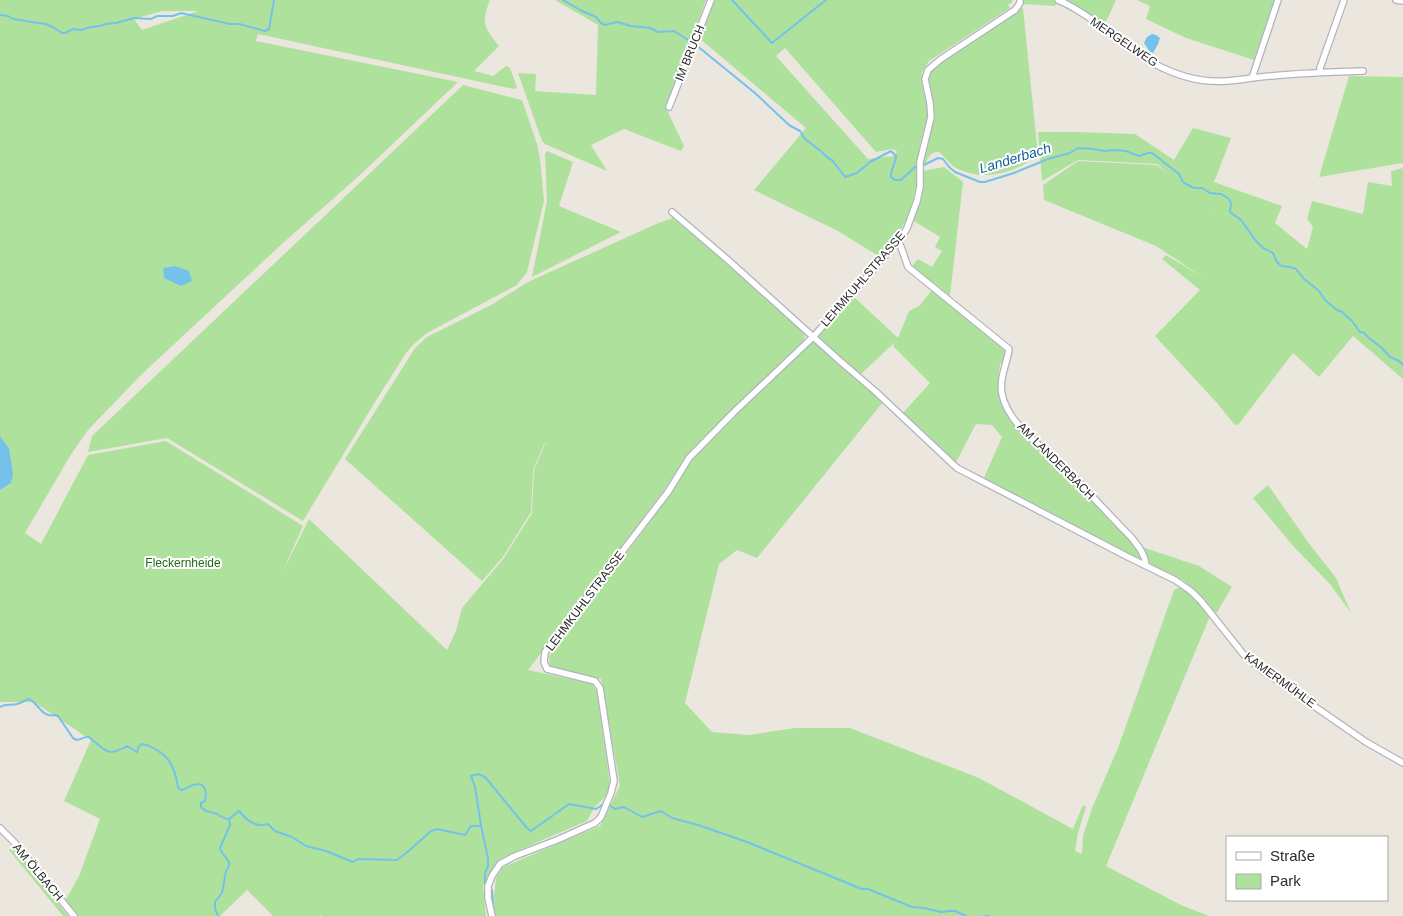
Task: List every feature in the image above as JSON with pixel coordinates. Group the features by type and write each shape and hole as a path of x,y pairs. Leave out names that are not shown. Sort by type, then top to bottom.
{"street":[{"name":"IM BRUCH","path":"669,107 711,0"},
{"name":"LEHMKUHLSTRASSE","path":"492,916 488,898 488,886 500,864 595,823 600,817 611,793 614,781 600,688 595,681 547,669 544,662 545,652 668,492 689,458 813,337 898,241 907,228 918,201 920,162 931,116 925,80 928,70 941,59 1015,10 1020,0"},
{"name":"MERGELWEG","path":"1058,0 1079,11 1153,63 1182,76 1209,81 1226,81 1320,72 1363,71"},
{"path":"1252,78 1278,0"},
{"path":"1320,72 1344,0"},
{"path":"1396,0 1403,1"},
{"name":"LEHMKUHLSTRASSE","path":"672,212 875,390 956,468 1146,565"},
{"name":"AM LANDERBACH","path":"898,241 908,267 1009,349 1001,383 1002,394 1011,415 1024,431 1065,469 1131,538 1140,549 1146,565"},
{"name":"KAMERMÜHLE","path":"1146,565 1175,580 1191,591 1244,654 1262,670 1366,742 1403,763"},
{"name":"AM ÖLBACH","path":"0,828 14,842 74,916"}],"green space":[{"name":"Fleckernheide","path":"0,0 490,0 485,20 487,29 499,46 474,71 493,76 506,66 510,68 517,87 514,89 258,34 256,41 458,82 360,175 283,243 142,374 88,430 70,456 25,533 41,544 88,455 166,441 303,526 282,573 309,519 447,650 456,631 462,608 504,558 532,513 534,470 545,444 552,440 544,444 533,470 531,512 503,557 482,581 345,459 415,348 427,337 493,304 528,282 673,218 806,334 800,339 806,335 803,341 688,456 528,670 592,684 597,691 610,785 606,796 594,808 587,821 517,851 495,865 483,885 486,916 273,916 247,890 220,916 76,916 65,901 79,876 100,819 64,801 91,740 34,702 0,702 0,490 11,483 9,448 0,436","holes":["162,11 198,11 142,30 134,19"]},
{"path":"555,0 706,0 666,108 684,146 681,151 624,129 591,145 607,171 542,141 518,73 536,74 535,91 596,95 598,25"},
{"path":"714,0 1012,0 1008,5 1010,8 929,61 922,72 921,80 929,117 920,144 916,186 910,213 895,239 880,257 838,231 754,190 806,128 699,38","holes":["785,48 876,152 892,149 897,151 894,156 868,159 776,56"]},
{"path":"1024,0 1058,1 1055,6 1023,4"},
{"path":"1064,0 1116,0 1104,26"},
{"path":"1137,0 1275,0 1254,60 1186,38 1146,19 1150,6"},
{"path":"1023,8 1038,155 1029,162 997,174 985,175 963,171 953,166 939,152 932,154 926,164 922,165 925,147 934,118 928,80 931,71 935,66"},
{"path":"1349,76 1403,77 1403,163 1319,177"},
{"path":"463,85 522,100 537,144 544,201 527,272 517,285 427,333 414,344 406,353 375,402 303,521 167,438 88,452 92,436"},
{"path":"1193,128 1231,138 1214,182 1282,206 1275,223 1307,249 1313,227 1307,219 1312,201 1363,214 1368,182 1392,186 1391,171 1403,168 1403,379 1353,336 1319,377 1293,353 1238,425 1234,424 1155,336 1200,290 1162,259 1166,255 1204,278 1156,246 1044,200 1043,185 1078,161 1156,165 1168,173 1157,164 1078,160 1042,181 1038,132 1135,134 1174,160"},
{"path":"547,151 573,162 559,206 621,232 532,277 547,201 545,153"},
{"path":"944,167 963,182 950,296 912,266 918,259 932,267 942,251 935,247 940,237 914,221 922,187 923,171"},
{"path":"933,289 1006,350 1000,365 998,379 1009,415 1124,533 1142,558 1139,560 983,480 1002,437 992,425 976,424 955,464 902,414 930,383 893,346 895,342 860,375 820,339 819,333 853,296 898,338 909,311 919,306"},
{"path":"813,341 883,402 757,558 737,550 719,564 685,703 712,732 749,735 795,728 850,728 979,778 1073,829 1083,805 1086,807 1075,851 1082,854 1083,836 1092,808 1118,748 1174,590 1181,587 1210,616 1106,866 1181,905 1209,916 495,916 496,878 503,867 600,826 620,786 601,679 550,667 549,656 671,494 692,459"},
{"path":"1268,485 1336,578 1351,613 1330,584 1295,548 1253,498"},
{"path":"1142,547 1199,566 1232,587 1216,614 1203,598 1183,580 1153,566"},
{"path":"13,846 33,869 33,872 68,916 63,916 9,850"}],"water":[{"path":"1152,34 1160,38 1153,53 1150,52 1144,43 1147,37"},
{"path":"175,266 189,271 192,281 181,286 164,278 163,268"},
{"path":"0,436 9,448 13,474 11,483 0,490"}],"waterway":[{"name":"Landerbach","path":"0,15 45,24 62,33 73,29 81,30 134,18 151,19 157,16 173,16 181,13 265,31 269,29 274,0"},
{"name":"Landerbach","path":"563,0 596,17 605,25 617,22 650,28 658,32 674,31 696,45 755,93 789,125 800,131 805,139 832,160 845,177 857,173 870,162 891,151 896,156 891,174 891,177 895,180 901,180 915,167 938,158 943,159 955,172 980,182 1014,173 1048,159 1070,153 1078,148 1126,151 1139,156 1152,153 1179,174 1186,184 1194,188 1202,188 1210,193 1221,194 1229,199 1231,203 1230,212 1241,220 1263,248 1273,253 1281,266 1296,269 1304,279 1318,290 1326,301 1352,321 1360,332 1364,333 1390,357 1403,365"},
{"path":"732,0 772,43 826,0"},
{"path":"0,707 19,704 29,699 44,713 58,716 73,738 77,740 89,737 103,749 110,752 127,746 137,752 142,744 149,746 167,758 175,774 178,788 182,790 197,784 203,786 206,791 206,798 201,803 201,807 206,811 229,819 230,825 220,848 229,862 229,866 226,871 222,893 215,902 218,916"},
{"path":"481,825 475,787 471,776 478,774 485,777 531,831 569,804 596,809 605,803"},
{"path":"609,805 615,809 624,807 642,817 661,811 672,818 747,842 862,889 868,889 912,907 941,912 955,911 966,916"},
{"path":"229,819 239,811 254,824 268,824 275,831 292,837 306,846 326,851 353,862 358,859 397,860 431,831 437,829 465,835 471,826 481,826 488,858 488,866 485,873 485,890"},
{"path":"492,890 494,914"},
{"path":"984,916 989,916"}]}
